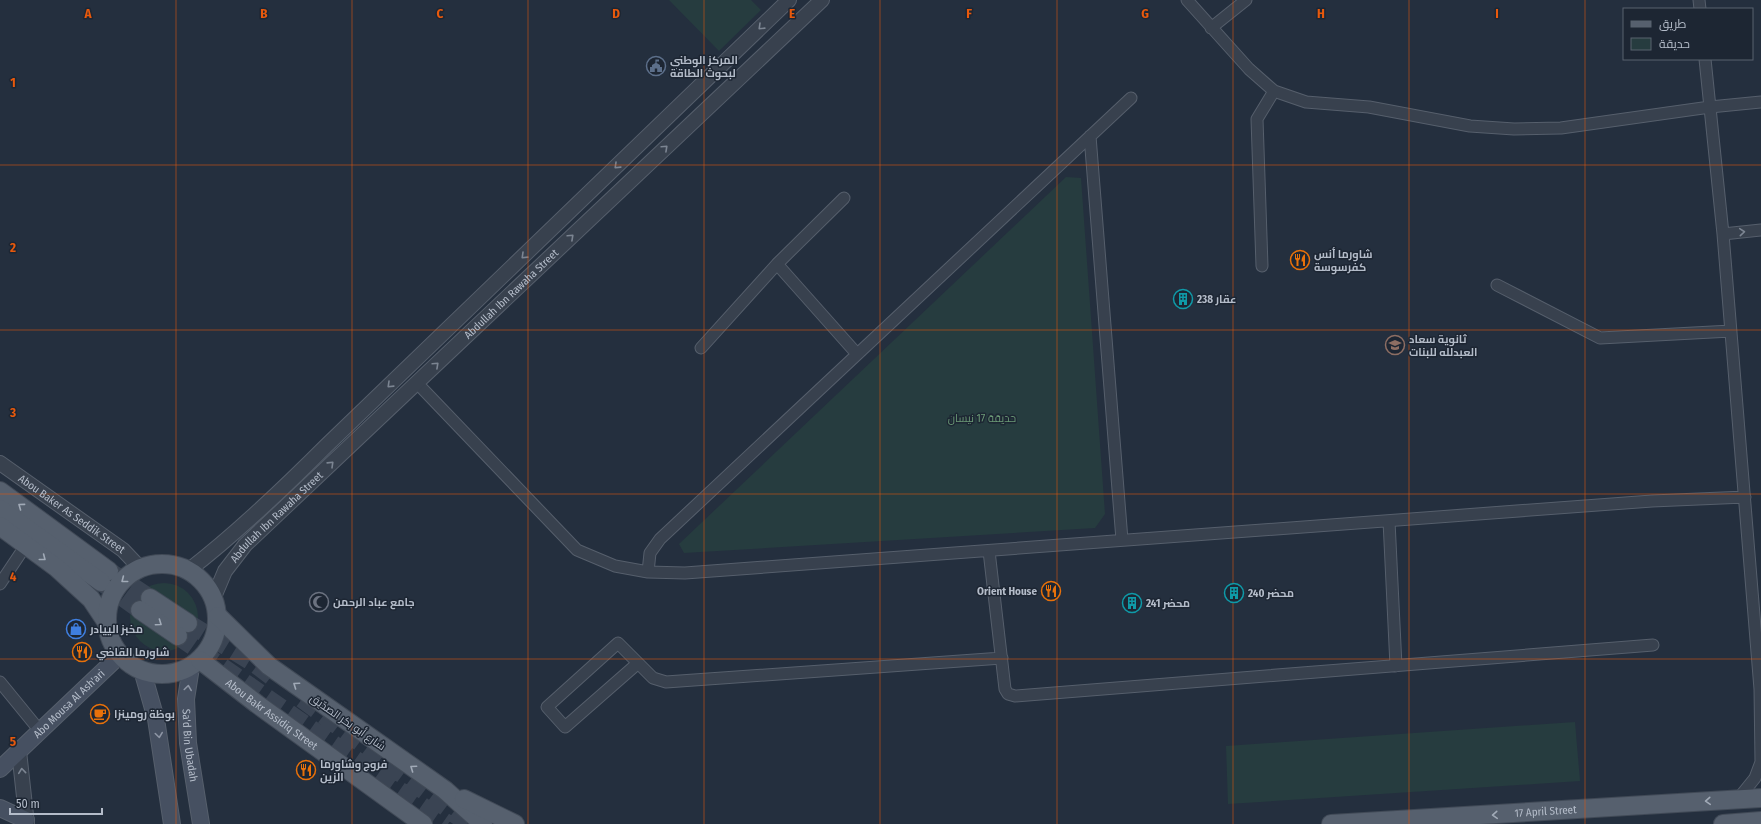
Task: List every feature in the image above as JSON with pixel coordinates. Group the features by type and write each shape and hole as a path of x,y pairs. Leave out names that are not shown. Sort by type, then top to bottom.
{"main road":[{"name":"Abou Baker As Seddik Street","path":"0,491 105,576 0,509"},
{"path":"0,526 57,568 92,599 107,623"},
{"path":"155,564 172,564 189,570 199,577 214,597 218,616 214,637 210,647 195,663 175,673 158,674 142,670 130,664 120,655 111,640 107,623 107,610 111,597 118,586 140,568 155,564"},
{"path":"145,604 183,629"},
{"name":"شارع أبو بكر الصدّيق","path":"218,616 269,666 445,790 483,824"},
{"name":"Abo Mousa Al Ash'ari","path":"0,769 120,655"},
{"name":"Sa'd Bin Ubadah","path":"195,663 186,699 188,743 202,824"},
{"name":"Abou Bakr Assidiq Street","path":"195,663 257,704 423,824"},
{"path":"142,670 156,719 172,824"},
{"path":"445,790 516,824"},
{"name":"17 April Street","path":"1331,824 1471,820 1761,798"},
{"path":"0,808 27,822"},
{"path":"1723,824 1761,821"}],"street":[{"name":"Abdullah Ibn Rawaha Street","path":"214,597 225,571 245,545 822,0"},
{"path":"1187,0 1248,70 1274,91 1306,102 1369,106 1470,126 1514,129 1561,128 1710,107 1761,102"},
{"path":"1211,28 1246,0"},
{"name":"Abdullah Ibn Rawaha Street","path":"189,570 217,548 281,492 326,446 782,2"},
{"path":"1705,60 1723,234 1760,692 1761,762 1755,778 1738,799"},
{"path":"1262,266 1257,119 1274,91"},
{"path":"648,572 650,553 660,540 1131,98"},
{"path":"1090,136 1122,540"},
{"path":"701,348 777,264 844,198"},
{"path":"1723,234 1761,230"},
{"path":"777,264 857,354"},
{"path":"1497,285 1600,338 1731,331"},
{"path":"417,383 576,550 615,566 648,572 684,573 1652,501 1745,497"},
{"name":"Abou Baker As Seddik Street","path":"0,463 123,550 140,568"},
{"path":"1389,521 1396,666"},
{"path":"0,584 26,545"},
{"path":"988,551 1005,689 1008,694 1015,696 1653,645"},
{"path":"638,664 565,727 547,707 618,643 653,678 666,682 1002,658"},
{"path":"0,682 40,731"},
{"path":"19,751 27,822"}],"green space":[{"path":"669,0 751,0 761,10 719,51"},
{"name":"حديقة 17 نيسان","path":"1066,177 1081,178 1105,514 1095,528 684,553 679,544"},
{"path":"157,583 171,583 183,589 192,598 198,610 196,630 188,641 177,649 171,651 157,651 151,649 140,641 132,630 130,624 130,610 132,604 140,593 151,585"},
{"path":"1575,722 1580,781 1228,804 1226,746"}],"tunnel":[{"path":"109,571 150,598"},
{"path":"101,582 140,610"},
{"path":"188,623 255,664 272,677"},
{"path":"178,636 448,824"},
{"path":"302,699 468,824"}],"place":[{"name":"المركز الوطني لبحوث الطاقة","path":"656,66"},
{"name":"شاورما أنس كفرسوسة","path":"1300,260"},
{"name":"عقار 238","path":"1183,299"},
{"name":"ثانوية سعاد العبدلله للبنات","path":"1395,345"},
{"name":"Orient House","path":"1051,591"},
{"name":"محضر 240","path":"1234,593"},
{"name":"جامع عباد الرحمن","path":"319,602"},
{"name":"محضر 241","path":"1132,603"},
{"name":"مخبز الييادر","path":"76,629"},
{"name":"شاورما القاضي","path":"82,652"},
{"name":"بوظة رومينزا","path":"100,714"},
{"name":"فروج وشاورما الزين","path":"306,770"}]}
